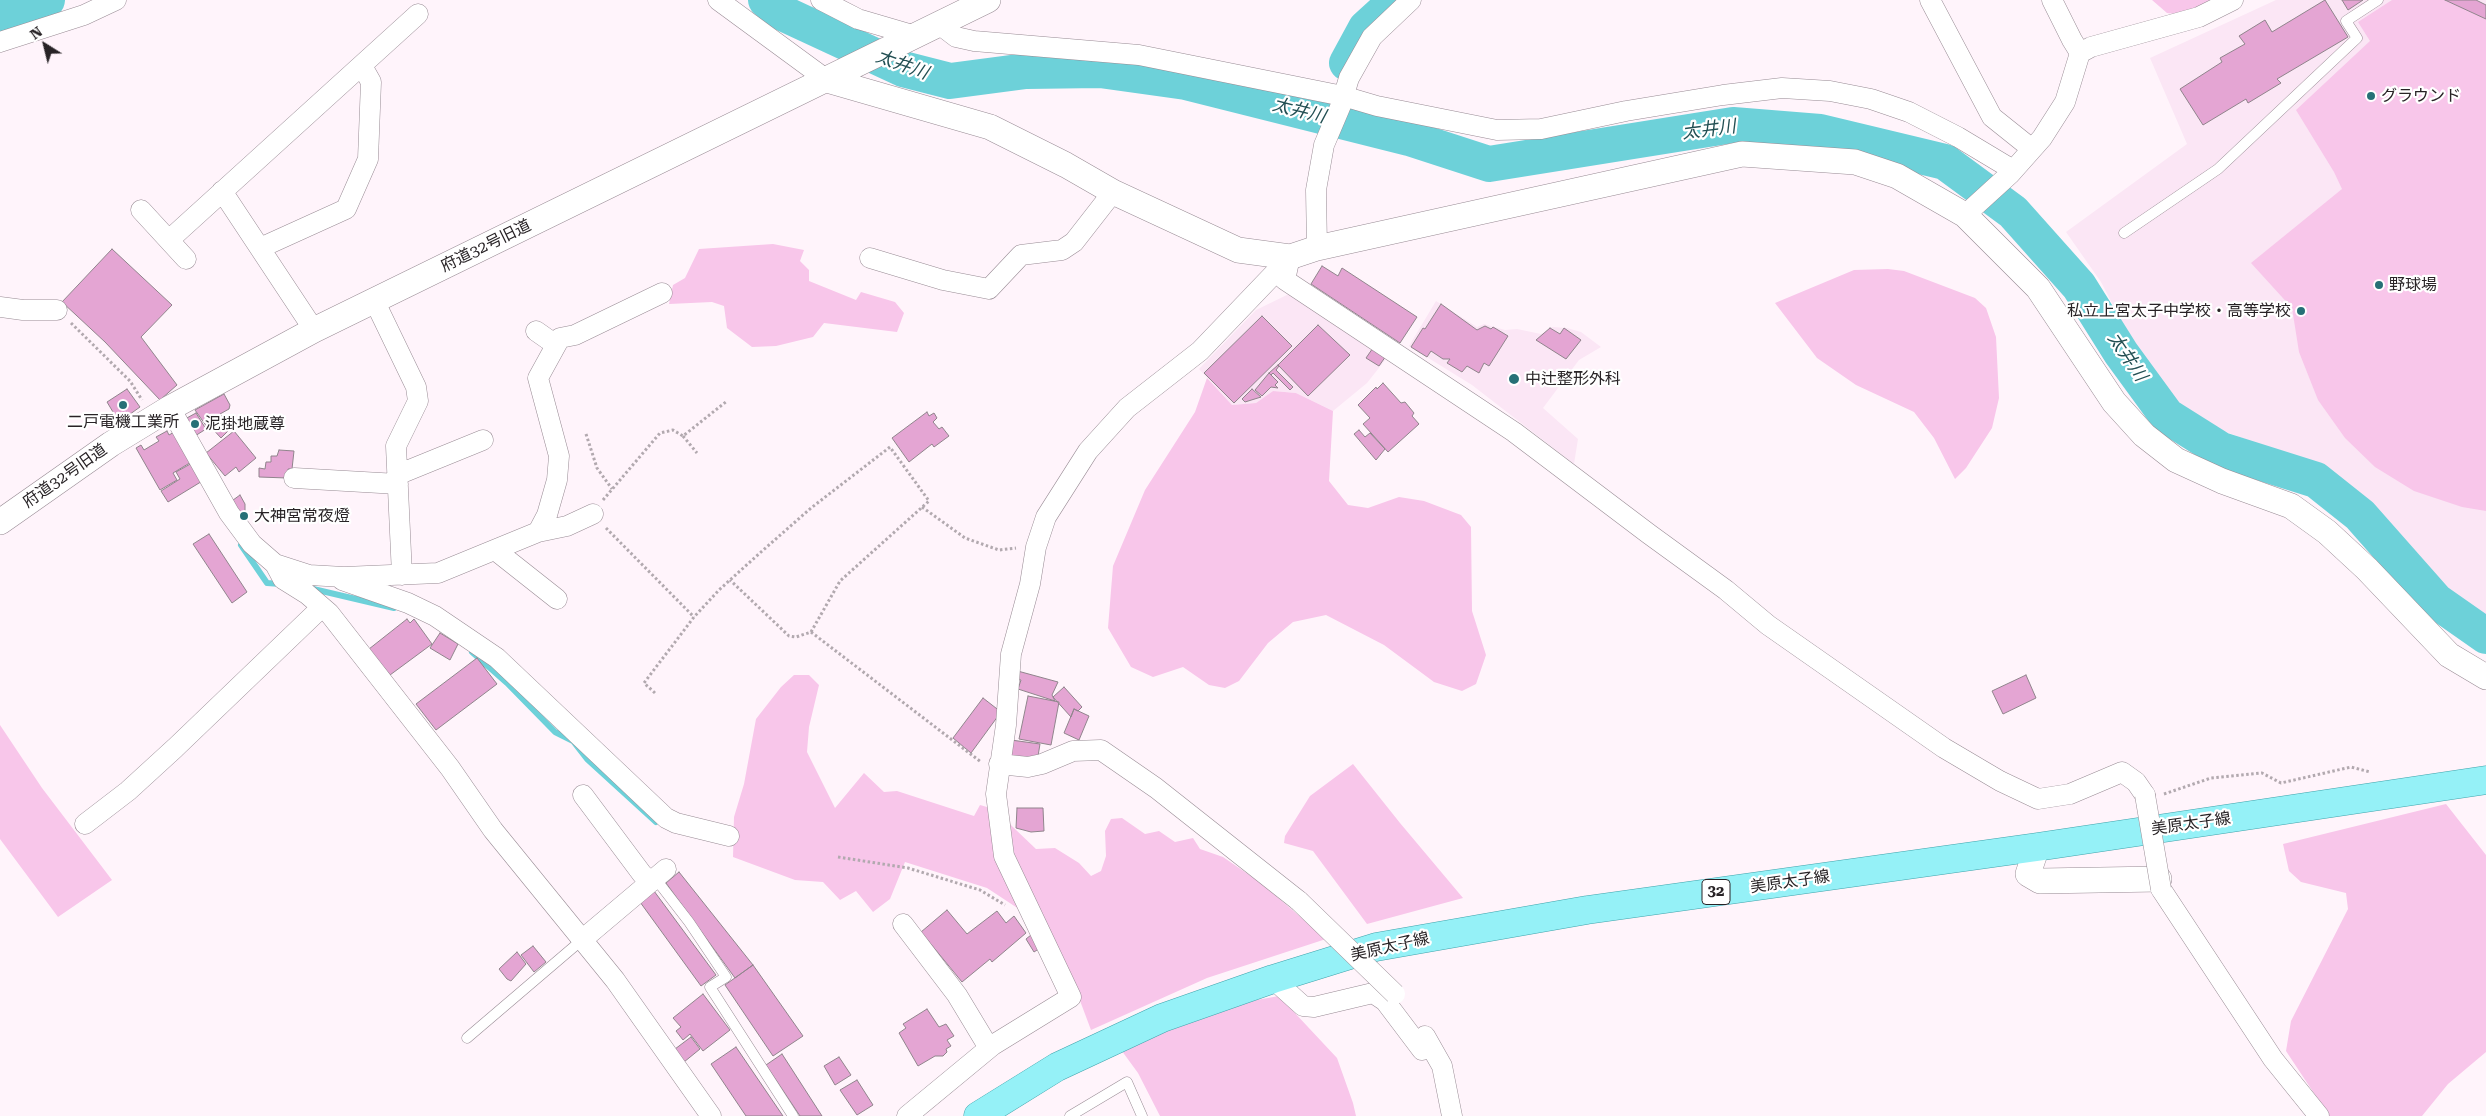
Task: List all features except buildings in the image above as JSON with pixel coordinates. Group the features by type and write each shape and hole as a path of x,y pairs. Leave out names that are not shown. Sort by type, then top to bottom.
{"main road":[{"name":"美原太子線","path":"978,1116 1057,1067 1153,1022 1273,979 1376,947 1587,910 2037,847 2486,780"}],"street":[{"path":"0,42 84,15 116,0"},
{"path":"718,0 837,76 990,127 1066,165 1113,192 1238,250 1290,257 1317,248 1742,154 1855,162 1897,176 1969,212 2038,288 2114,402 2144,435 2176,460 2222,481 2291,506 2327,532 2354,557 2449,655 2486,677"},
{"path":"821,0 858,20 910,39"},
{"name":"府道32号旧道","path":"0,522 111,444 161,413 314,330 837,76 988,0"},
{"path":"1317,248 1316,190 1324,145 1349,78 1372,37 1411,0"},
{"path":"1930,0 1992,117 2032,149"},
{"path":"2052,0 2080,52"},
{"path":"1969,212 2012,172 2032,149 2065,102 2080,52 2091,47 2199,17 2233,0"},
{"path":"169,240 418,14"},
{"path":"939,24 956,37 974,41 1139,56 1342,100 1497,130 1532,129 1704,97 1782,88 1830,91 1872,99 1909,112 1958,137 2012,172"},
{"path":"260,248 346,209 368,159 371,82 362,66"},
{"path":"222,191 314,330"},
{"path":"870,258 943,280 989,289 1021,255 1062,250 1074,242 1113,192"},
{"path":"141,210 186,259"},
{"path":"907,1116 989,1048 1071,997 1004,856 996,794 1006,725 1011,654 1030,584 1036,547 1046,518 1088,451 1127,408 1200,351 1290,257"},
{"path":"1290,257 1285,280 1514,432 1726,590 1768,624 1944,748 2000,782 2038,799 2070,794 2122,772 2136,782 2145,796 2160,884 2272,1059 2319,1116"},
{"path":"538,532 548,515 557,480 559,456 538,378 560,338 575,335 662,293"},
{"path":"374,300 416,387 418,401 396,446 402,575"},
{"path":"0,307 23,310 57,310"},
{"path":"536,331 556,345"},
{"path":"161,413 252,544 275,564 283,579 307,594 322,608 450,768 493,830 583,939 656,1036 711,1116"},
{"path":"294,478 397,479 474,437"},
{"path":"275,564 309,575 438,574 538,532 567,526 593,514"},
{"path":"495,550 557,599"},
{"path":"333,576 354,586 408,603 436,616 497,658 666,818 676,823 729,836"},
{"path":"85,824 128,790 168,754 322,608"},
{"path":"1000,764 1028,767 1042,764 1073,752 1101,750 1156,788 1299,901 1395,994 1421,1029 1442,1066 1452,1116"},
{"path":"583,795 642,874 658,876"},
{"path":"2037,847 2028,874 2040,881 2160,884"},
{"path":"583,939 658,876"},
{"path":"903,924 957,996 989,1048"},
{"path":"1273,979 1303,1006 1314,1008 1372,993 1385,1001 1422,1050 1432,1048"}],"lane":[{"path":"2124,233 2218,170 2357,38 2346,21 2378,0"},
{"path":"658,876 726,977 710,987 793,1116"},
{"path":"467,1038 583,939"},
{"path":"1070,1116 1127,1082 1142,1116"}],"path":[{"path":"57,310 161,413"},
{"path":"684,436 727,400"},
{"path":"694,617 593,514 660,433 673,430 684,436 697,453"},
{"path":"586,434 597,468 612,489"},
{"path":"655,693 644,683 694,617 730,580 811,508 890,447 929,501 840,581 811,632 796,637 789,636 730,580"},
{"path":"922,507 965,538 988,547 999,550 1036,547"},
{"path":"811,632 958,747 981,763 1000,764"},
{"path":"838,857 908,868 980,890 1034,921"}],"shaded area":[{"path":"2152,0 2220,0 2183,15 2167,13"},
{"name":"私立上宮太子中学校・高等学校","path":"2276,0 2486,0 2486,619 2444,587 2368,503 2341,482 2267,447 2215,428 2181,406 2157,382 2131,340 2101,282 2066,232 2187,144 2150,58"},
{"name":"野球場","path":"2392,0 2445,0 2486,19 2486,511 2462,507 2414,491 2375,467 2345,438 2318,400 2299,352 2292,308 2251,263 2342,189 2334,172 2296,110 2370,41 2358,22"},
{"path":"773,244 804,250 800,261 809,270 809,281 856,300 861,292 895,302 904,313 897,332 824,323 813,337 776,346 752,347 727,328 724,306 712,302 669,304 673,285 685,278 699,249"},
{"path":"1888,269 1904,271 1975,298 1986,308 1996,337 1999,398 1992,428 1966,468 1955,479 1934,438 1914,412 1856,385 1817,358 1775,303 1854,270"},
{"path":"1291,293 1390,354 1367,383 1333,411 1296,393 1273,391 1256,403 1232,405 1199,369 1256,310"},
{"name":"中辻整形外科","path":"1436,301 1477,327 1484,324 1505,330 1517,329 1541,334 1552,327 1567,328 1581,332 1601,347 1579,360 1543,408 1578,439 1574,464 1472,385 1409,346"},
{"path":"1207,378 1232,405 1256,403 1273,391 1296,393 1333,411 1329,481 1348,505 1368,508 1399,497 1424,501 1461,515 1471,527 1472,611 1486,655 1476,684 1462,691 1434,682 1384,645 1326,615 1293,622 1268,643 1239,681 1225,688 1209,685 1183,667 1153,677 1131,667 1108,628 1113,566 1145,490 1195,412"},
{"path":"794,675 809,675 819,685 809,727 807,752 835,808 864,773 884,792 897,791 974,816 980,805 994,809 1036,849 1055,848 1079,863 1091,876 1101,871 1106,856 1105,831 1111,819 1122,818 1145,834 1159,831 1175,842 1193,838 1200,849 1223,857 1261,883 1326,939 1207,978 1091,1030 1076,990 1022,911 987,888 905,862 890,899 873,912 856,891 840,900 823,882 795,880 733,857 734,817 744,784 756,719 781,687"},
{"path":"0,725 42,788 112,880 58,917 0,839"},
{"path":"1353,764 1463,898 1367,924 1313,851 1284,843 1285,836 1310,796"},
{"path":"2446,804 2486,855 2486,1052 2448,1084 2422,1116 2329,1116 2286,1051 2291,1021 2348,909 2346,893 2301,882 2289,871 2283,844"},
{"path":"1279,996 1337,1058 1356,1116 1160,1116 1138,1073 1119,1047 1217,1007"}],"waterway":[{"name":"太井川","path":"0,17 47,0"},
{"name":"太井川","path":"766,0 778,11 903,69 950,81 1026,71 1100,70 1186,82 1409,138 1489,164 1733,125 1820,132 1945,162 2013,212 2079,286 2121,353 2167,416 2221,450 2316,480 2360,515 2436,601 2486,636"},
{"path":"1347,63 1366,28 1397,0"},
{"path":"241,545 267,583 281,584"},
{"path":"309,588 394,608"},
{"path":"472,652 507,683 555,732 573,741 587,759 656,822"}],"place":[{"name":"グラウンド","path":"2371,96"},
{"name":"野球場","path":"2379,285"},
{"name":"私立上宮太子中学校・高等学校","path":"2301,311"},
{"name":"中辻整形外科","path":"1514,379"},
{"name":"二戸電機工業所","path":"123,405"},
{"name":"泥掛地蔵尊","path":"195,424"},
{"name":"大神宮常夜燈","path":"244,516"}]}
